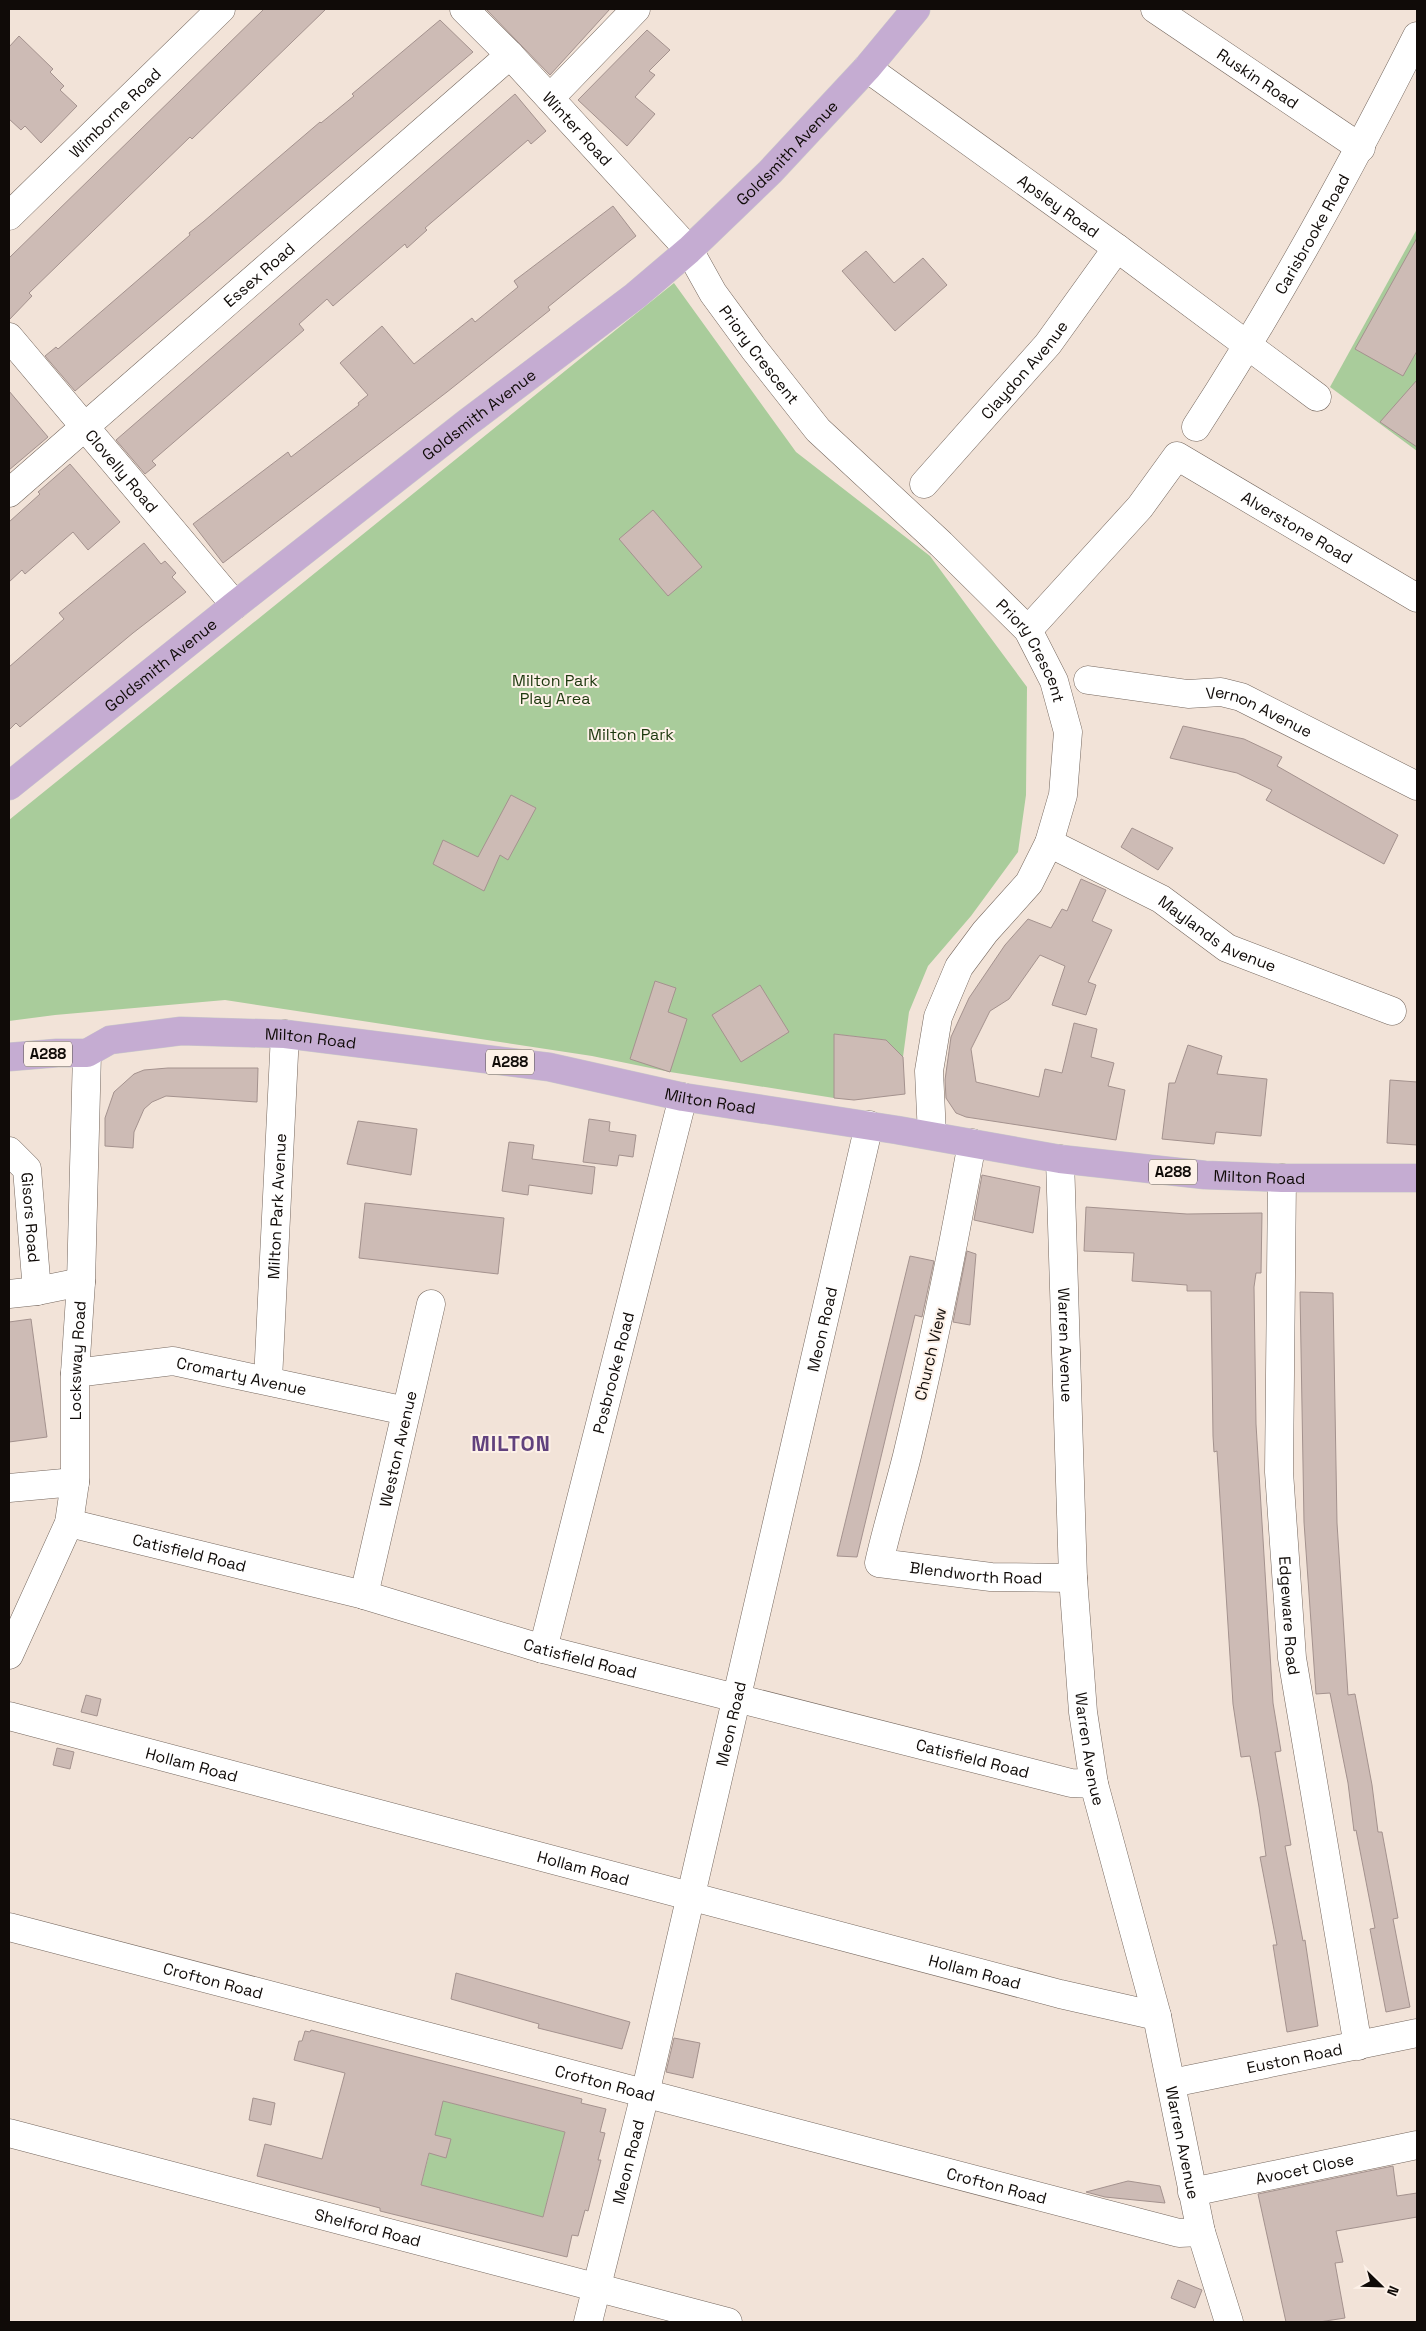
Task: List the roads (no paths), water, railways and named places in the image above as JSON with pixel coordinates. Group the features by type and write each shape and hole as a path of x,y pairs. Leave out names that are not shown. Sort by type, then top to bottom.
{"main road":[{"name":"Goldsmith Avenue","path":"9,786 468,422 635,296 689,250 770,172 867,68 916,9"},
{"name":"Milton Road","path":"87,1054 110,1040 181,1031 285,1034 549,1067 683,1097 869,1125 1060,1159 1147,1170 1282,1178 1417,1178"},
{"name":"A288","path":"9,1057 57,1053 87,1054"}],"street":[{"name":"Wimborne Road","path":"9,216 220,9"},
{"name":"Winter Road","path":"464,9 510,54 689,250"},
{"path":"550,98 636,9"},
{"name":"Ruskin Road","path":"1155,9 1361,148"},
{"name":"Carisbrooke Road","path":"1196,427 1249,346 1361,148 1417,36"},
{"name":"Essex Road","path":"9,493 510,54"},
{"name":"Apsley Road","path":"867,68 1118,248 1317,397"},
{"name":"Claydon Avenue","path":"924,484 1048,344 1118,248"},
{"name":"Priory Crescent","path":"689,250 713,293 754,349 818,430 934,537 1028,630 1054,681 1068,732 1062,795 1049,843 1029,883 985,932 959,967 938,1017 930,1071 932,1136"},
{"name":"Clovelly Road","path":"9,336 83,428 235,605"},
{"name":"Alverstone Road","path":"1028,630 1140,507 1176,456 1417,598"},
{"name":"Vernon Avenue","path":"1088,680 1188,694 1221,692 1241,696 1417,786"},
{"name":"Maylands Avenue","path":"1049,843 1161,899 1227,948 1392,1011"},
{"name":"Milton Park Avenue","path":"268,1380 285,1034"},
{"name":"Locksway Road","path":"9,1655 68,1522 75,1482 75,1373 81,1282 87,1054"},
{"name":"Posbrooke Road","path":"543,1649 683,1097"},
{"name":"Meon Road","path":"588,2322 645,2094 869,1125"},
{"name":"Church View","path":"879,1563 890,1512 906,1459 949,1273 972,1143"},
{"name":"Gisors Road","path":"9,1151 27,1169 37,1291"},
{"name":"Warren Avenue","path":"1060,1159 1073,1578 1083,1712 1094,1784 1157,2016 1201,2232 1229,2322"},
{"name":"Edgeware Road","path":"1282,1178 1279,1472 1292,1658 1315,1805 1358,2046"},
{"path":"9,1294 37,1291 81,1282"},
{"name":"Weston Avenue","path":"364,1595 431,1304"},
{"name":"Cromarty Avenue","path":"75,1373 173,1361 406,1411"},
{"path":"9,1488 75,1482"},
{"name":"Catisfield Road","path":"68,1522 364,1595 543,1649 1071,1783 1094,1784"},
{"name":"Blendworth Road","path":"879,1563 991,1577 1073,1578"},
{"name":"Hollam Road","path":"9,1716 1060,1994 1157,2016"},
{"name":"Crofton Road","path":"9,1927 1179,2233 1201,2232"},
{"name":"Euston Road","path":"1172,2083 1417,2033"},
{"name":"Shelford Road","path":"9,2133 728,2322"},
{"name":"Avocet Close","path":"1192,2192 1417,2145"}],"district":[{"name":"MILTON","path":"511,1444"}],"park label":[{"name":"Milton Park Play Area","path":"555,689"},
{"name":"Milton Park","path":"631,734"}]}
